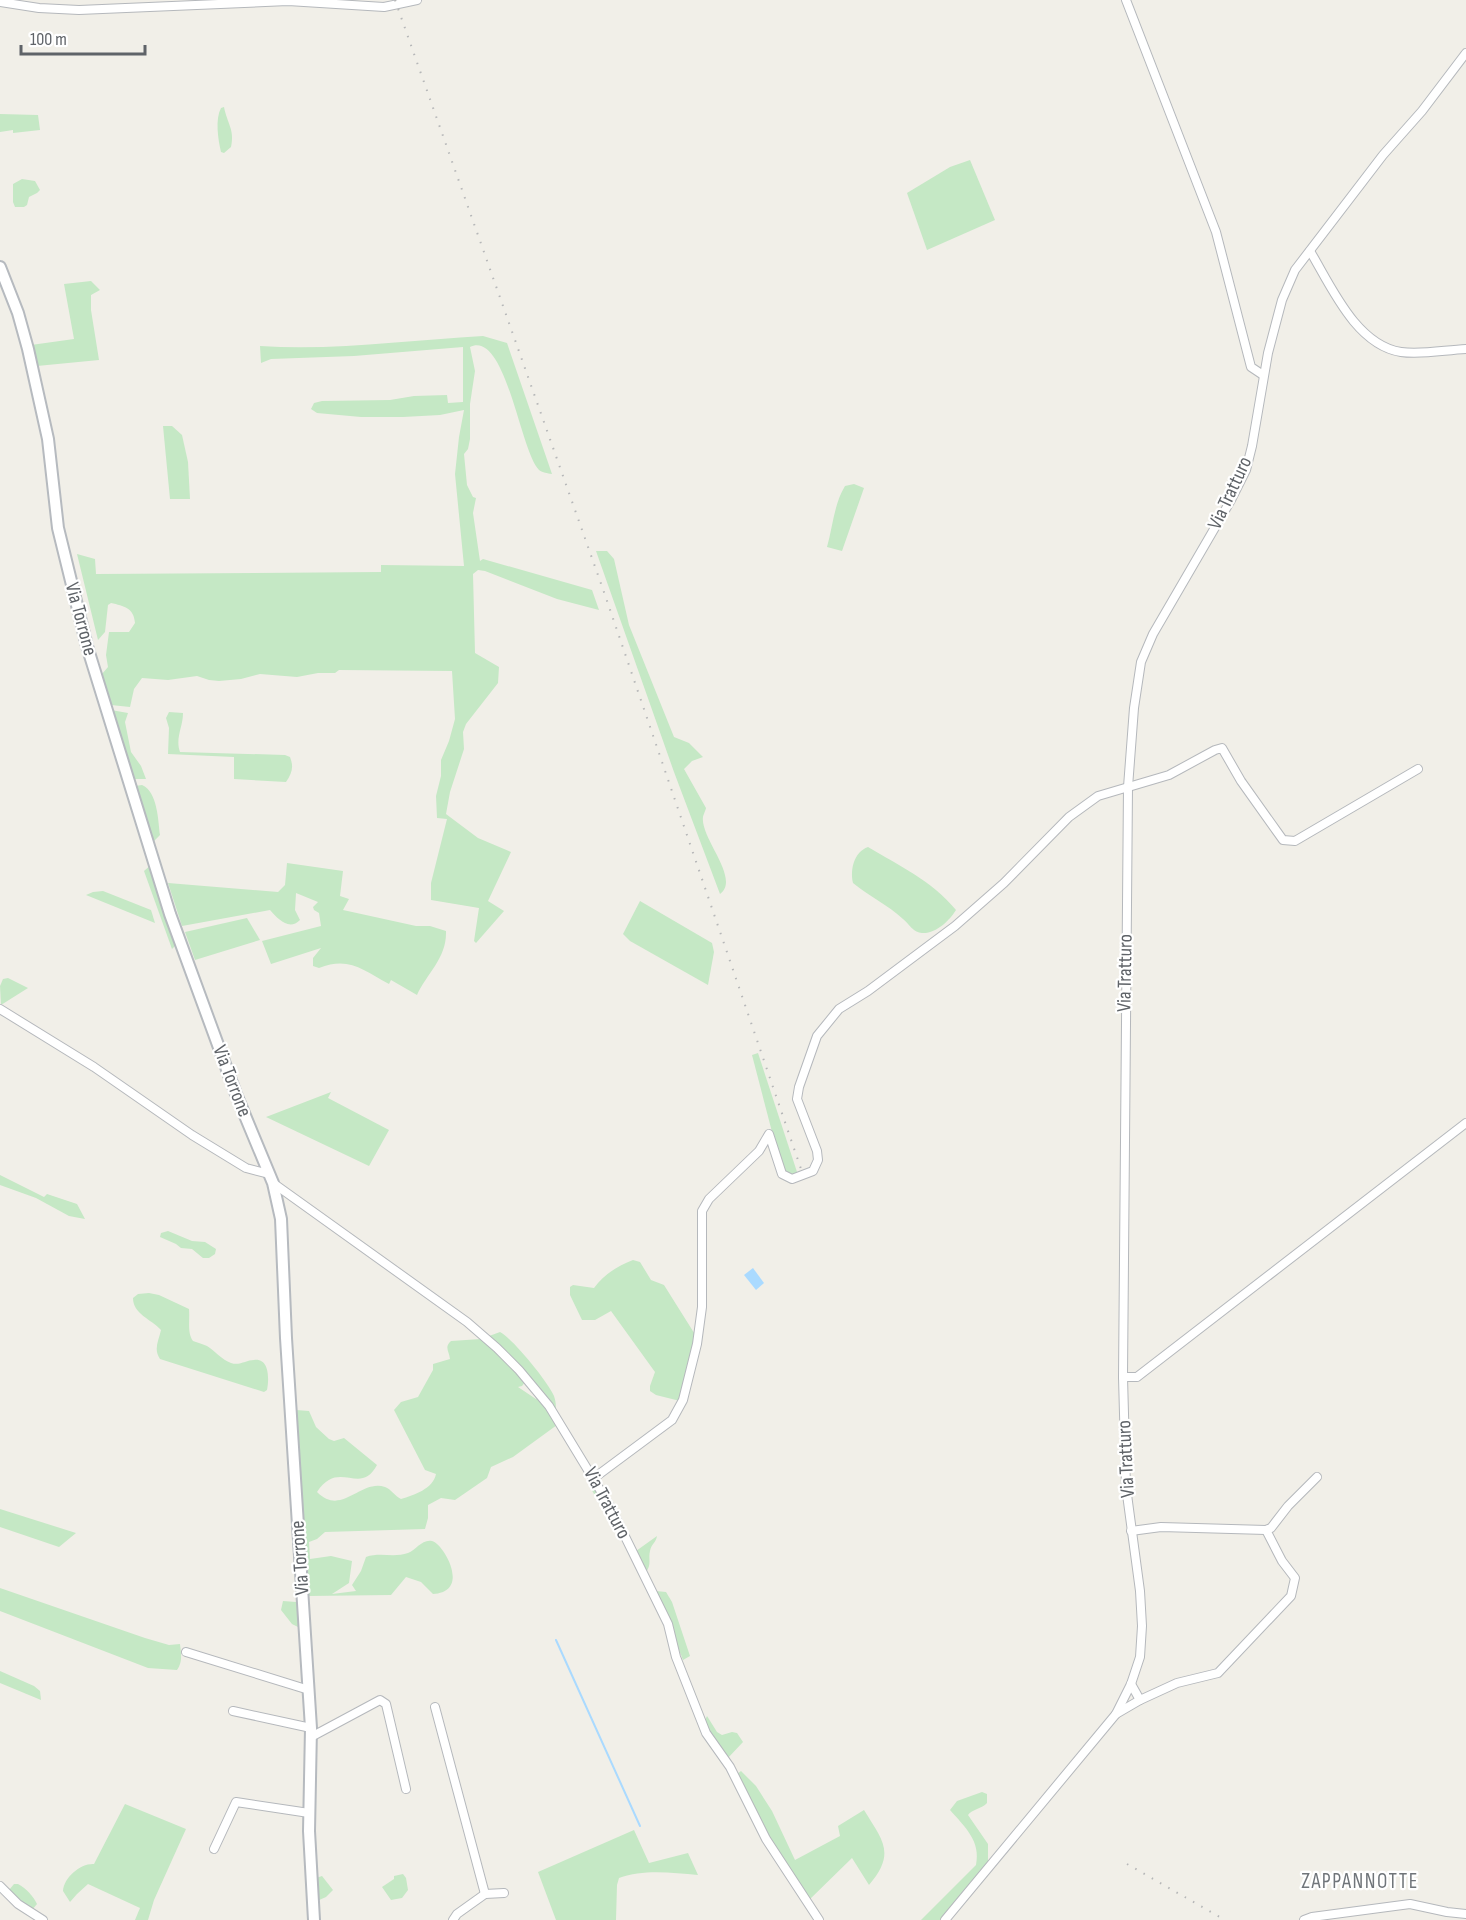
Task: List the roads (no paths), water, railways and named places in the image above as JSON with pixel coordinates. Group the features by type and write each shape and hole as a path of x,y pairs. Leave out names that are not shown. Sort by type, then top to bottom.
{"main road":[{"name":"Via Torrone","path":"0,267 18,313 28,349 48,439 58,528 90,655 171,914 236,1094 271,1178 281,1219 286,1338 309,1690 311,1733 309,1813 314,1920"}],"street":[{"path":"0,2 39,8 79,10 288,1 384,7 417,0"},
{"path":"1126,0 1215,232 1251,367 1263,375"},
{"name":"Via Tratturo","path":"945,1920 1116,1714 1131,1684 1140,1657 1142,1626 1140,1591 1126,1487 1123,1377 1128,787 1134,708 1141,662 1153,634 1246,470 1263,375 1282,300 1295,270 1466,52"},
{"path":"1310,251 1350,317 1366,336 1381,346 1401,352 1466,349"},
{"path":"594,1478 672,1420 683,1400 697,1344 702,1307 702,1211 709,1198 759,1151 769,1134 782,1174 792,1179 813,1171 818,1160 817,1151 797,1099 817,1036 839,1009 867,991 963,918 1004,883 1069,817 1098,796 1169,775 1222,748 1241,781 1283,840 1294,841 1418,769"},
{"name":"Via Tratturo","path":"0,1008 94,1067 192,1136 246,1168 271,1178 467,1322 497,1348 549,1406 611,1508 668,1624 676,1657 706,1733 730,1767 766,1839 819,1920"},
{"path":"1123,1377 1137,1377 1466,1123"},
{"path":"1131,1531 1161,1527 1266,1530 1271,1528 1288,1506 1317,1477"},
{"path":"1116,1714 1177,1683 1218,1673 1291,1596 1295,1578 1282,1561 1266,1530"},
{"path":"186,1652 309,1690"},
{"path":"1131,1684 1140,1700"},
{"path":"233,1711 311,1733 380,1700 386,1704 406,1789"},
{"path":"435,1707 484,1894"},
{"path":"214,1849 236,1802 309,1813"},
{"path":"0,1886 18,1904 43,1920"},
{"path":"453,1920 457,1914 484,1894 504,1893"},
{"path":"1304,1920 1410,1904 1466,1914"}],"water":[{"path":"753,1268 764,1283 756,1290 744,1275"}],"waterway":[{"path":"556,1640 640,1826"}],"railway":[{"path":"395,0 605,595 801,1169"},
{"path":"1127,1864 1225,1920"}],"district":[{"name":"ZAPPANNOTTE","path":"1360,1881"}]}
